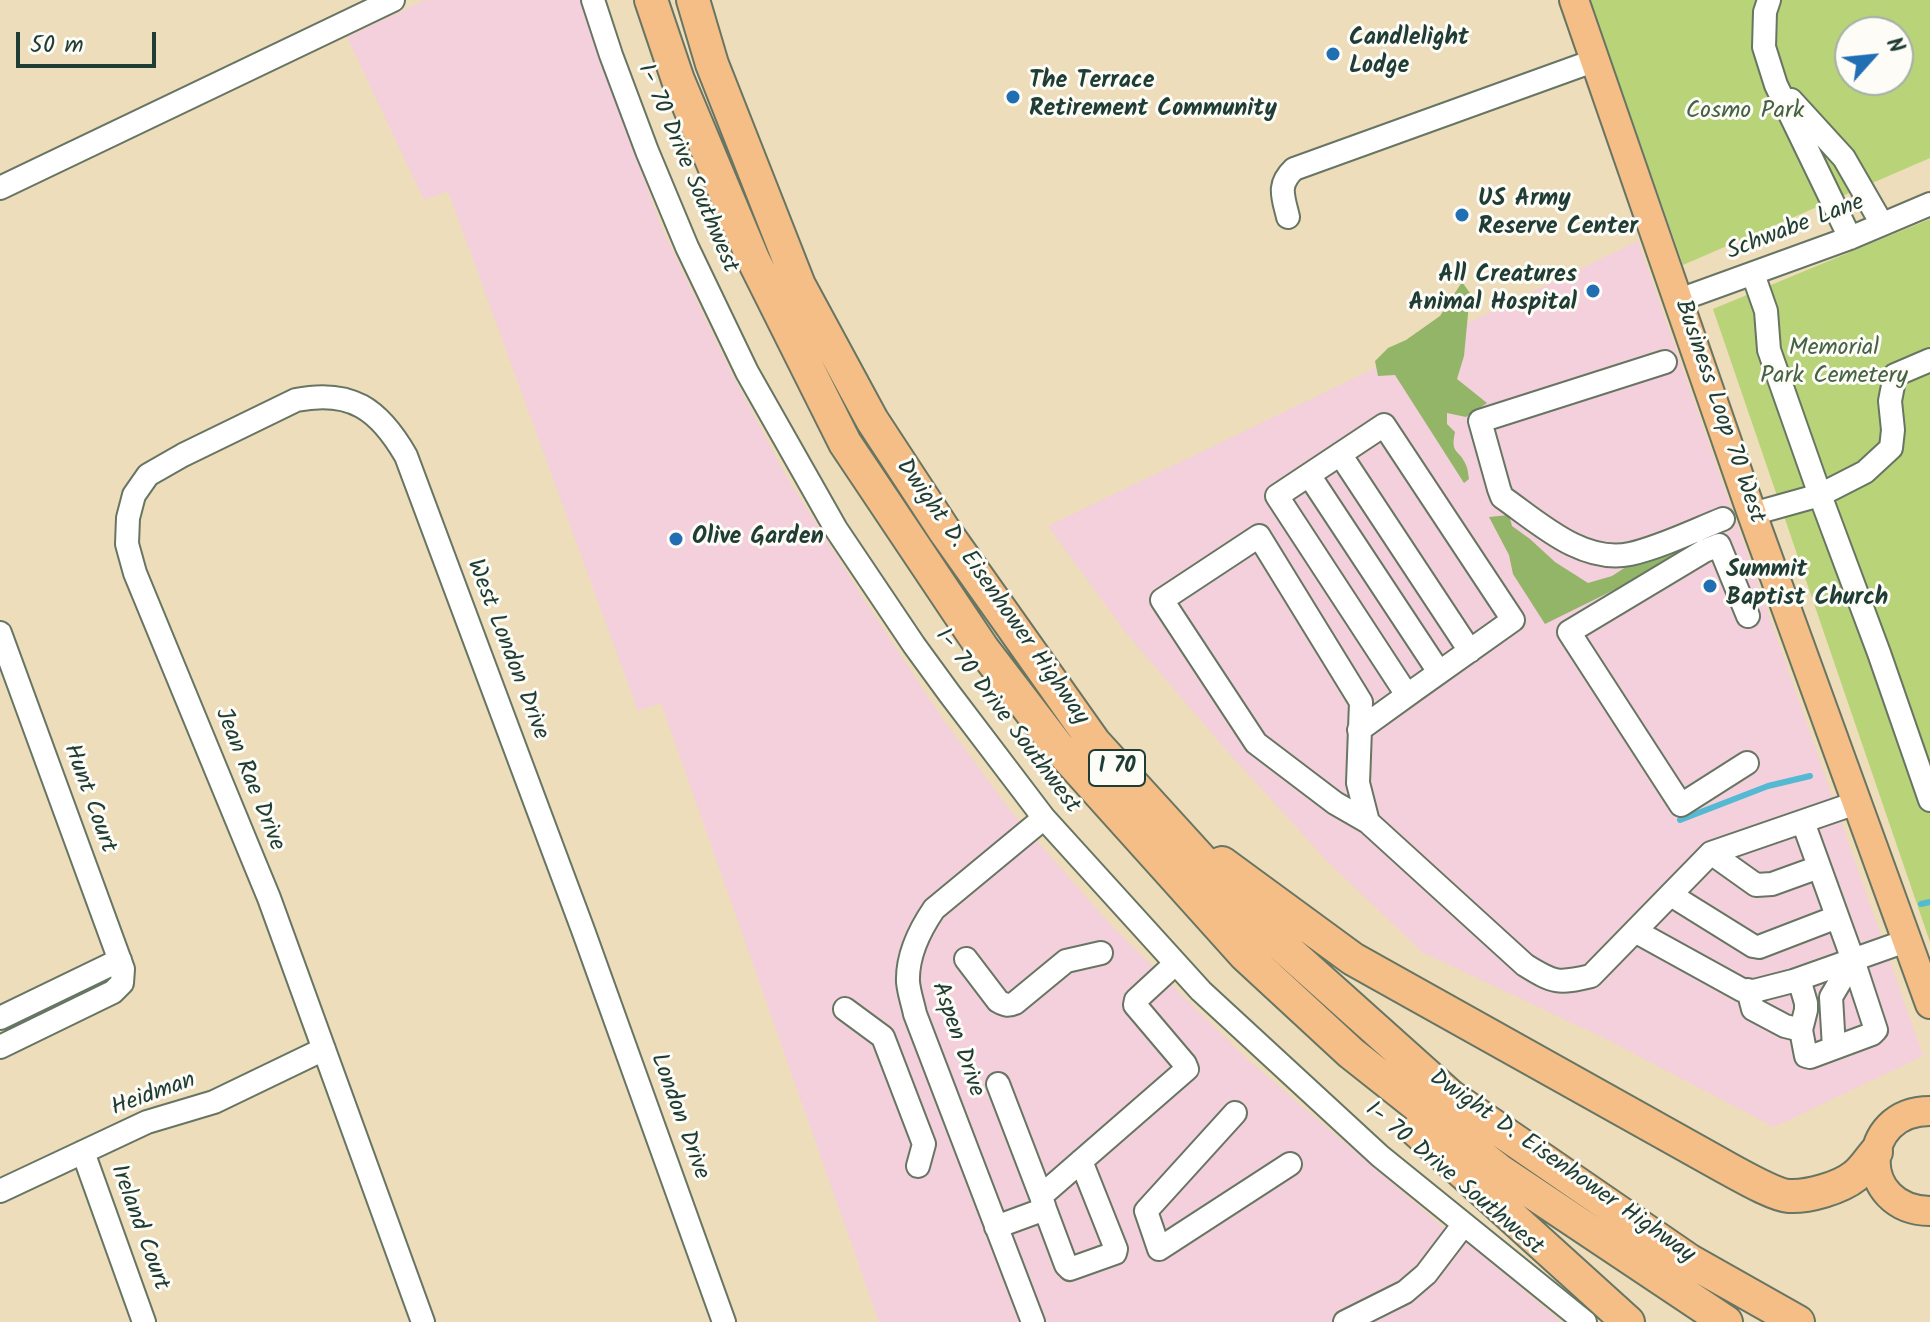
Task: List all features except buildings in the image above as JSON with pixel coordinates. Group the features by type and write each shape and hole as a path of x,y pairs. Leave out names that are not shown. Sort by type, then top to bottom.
{"highway":[{"name":"Dwight D. Eisenhower Highway","path":"651,0 678,80 753,259 845,443 983,649 1058,747 1245,955 1351,1053 1500,1171 1726,1322"},
{"name":"Dwight D. Eisenhower Highway","path":"693,0 712,64 799,285 872,420 944,530 1094,742 1267,932 1450,1096 1690,1261 1798,1322"},
{"path":"1168,823 1353,959 1764,1186 1787,1196 1840,1186 1858,1174 1876,1152"},
{"path":"1351,1053 1374,1092 1628,1322"}],"main road":[{"name":"Business Loop 70 West","path":"1574,0 1752,514 1930,1004"},
{"path":"1926,1103 1891,1124 1881,1137 1875,1168 1889,1196 1902,1206 1926,1213"}],"street":[{"path":"0,188 393,0"},
{"name":"I- 70 Drive Southwest","path":"593,0 611,55 677,222 747,372 836,529 914,645 1044,818 1201,991 1380,1156 1585,1322"},
{"path":"1769,0 1765,12 1764,47 1776,85 1850,238"},
{"path":"1288,217 1282,194 1284,178 1294,169 1596,60"},
{"path":"1776,85 1844,158 1882,224"},
{"name":"Schwabe Lane","path":"1679,300 1850,238 1930,204"},
{"path":"1753,274 1766,311 1769,350 1930,800"},
{"path":"1752,514 1820,495 1865,472 1891,448 1890,401 1895,375 1930,360"},
{"path":"1665,362 1480,421 1499,489 1502,497 1570,543 1609,555 1640,551 1723,519"},
{"name":"Jean Rae Drive","path":"359,403 337,397 315,396 296,400 148,475 134,495 128,518 127,544 135,573 269,898 423,1322"},
{"name":"West London Drive","path":"359,403 376,415 394,435 406,456 583,930"},
{"path":"1359,730 1513,620 1384,425 1277,496 1407,695"},
{"path":"1340,454 1470,651"},
{"path":"1309,475 1439,672"},
{"path":"1368,822 1358,783 1361,702 1259,536 1162,600 1256,743 1335,803 1368,822 1525,965 1548,980 1566,982 1591,976 1711,853 1856,803"},
{"path":"1747,763 1681,805 1569,632 1719,545 1748,616"},
{"name":"Hunt Court","path":"0,633 121,972"},
{"name":"Aspen Drive","path":"1033,1322 919,1023 908,983 911,956 922,927 934,909 1044,818"},
{"path":"1799,979 1806,1010 1801,1030 1806,1056 1876,1030 1803,822"},
{"path":"1711,853 1756,885 1772,884 1819,867"},
{"path":"1671,895 1759,947 1837,917"},
{"name":"London Drive","path":"583,930 724,1322"},
{"path":"1635,931 1742,990 1754,991 1799,979 1906,941"},
{"path":"966,959 998,1001 1010,1005 1066,961 1101,953"},
{"path":"1834,1048 1831,997 1853,960"},
{"path":"996,1227 1043,1203 1081,1161 1187,1069 1135,1005 1136,1000 1175,964"},
{"path":"121,972 113,992 9,1042 3,1016 121,972"},
{"path":"1748,990 1753,1009 1785,1026 1801,1030"},
{"path":"845,1009 883,1037 924,1144 918,1166"},
{"path":"883,1037 919,1023"},
{"name":"Heidman","path":"0,1191 147,1122 214,1102 324,1049"},
{"path":"998,1084 1070,1269 1115,1253 1116,1249 1081,1161"},
{"path":"1235,1113 1146,1211 1159,1249 1290,1164"},
{"name":"Ireland Court","path":"83,1152 144,1322"},
{"path":"1345,1322 1405,1292 1426,1274 1464,1224"}],"shaded area":[{"path":"425,0 580,0 661,226 729,368 785,474 942,718 1010,810 1108,922 1247,1059 1441,1225 1562,1322 879,1322 661,703 638,711 448,191 424,200 347,37"},
{"path":"1638,241 1923,1056 1774,1127 1604,1038 1422,952 1327,861 1226,750 1126,633 1048,526"}],"green space":[{"name":"Cosmo Park","path":"1590,0 1930,0 1930,158 1683,265"},
{"name":"Memorial Park Cemetery","path":"1930,219 1930,942 1713,309"},
{"path":"1462,282 1470,293 1464,356 1457,379 1487,403 1466,417 1447,413 1447,424 1455,432 1454,448 1467,468 1469,479 1464,483 1395,375 1378,376 1375,361 1388,348 1406,340 1440,316"},
{"path":"1509,515 1512,526 1555,562 1588,583 1612,576 1632,563 1654,560 1701,542 1699,548 1545,624 1513,574 1509,555 1489,517"}],"waterway":[{"path":"1680,820 1768,786 1810,776"},
{"path":"1921,904 1930,902"}],"place":[{"name":"Candlelight Lodge","path":"1333,54"},
{"name":"The Terrace Retirement Community","path":"1013,97"},
{"name":"US Army Reserve Center","path":"1462,215"},
{"name":"All Creatures Animal Hospital","path":"1593,291"},
{"name":"Olive Garden","path":"676,539"},
{"name":"Summit Baptist Church","path":"1710,586"}]}
